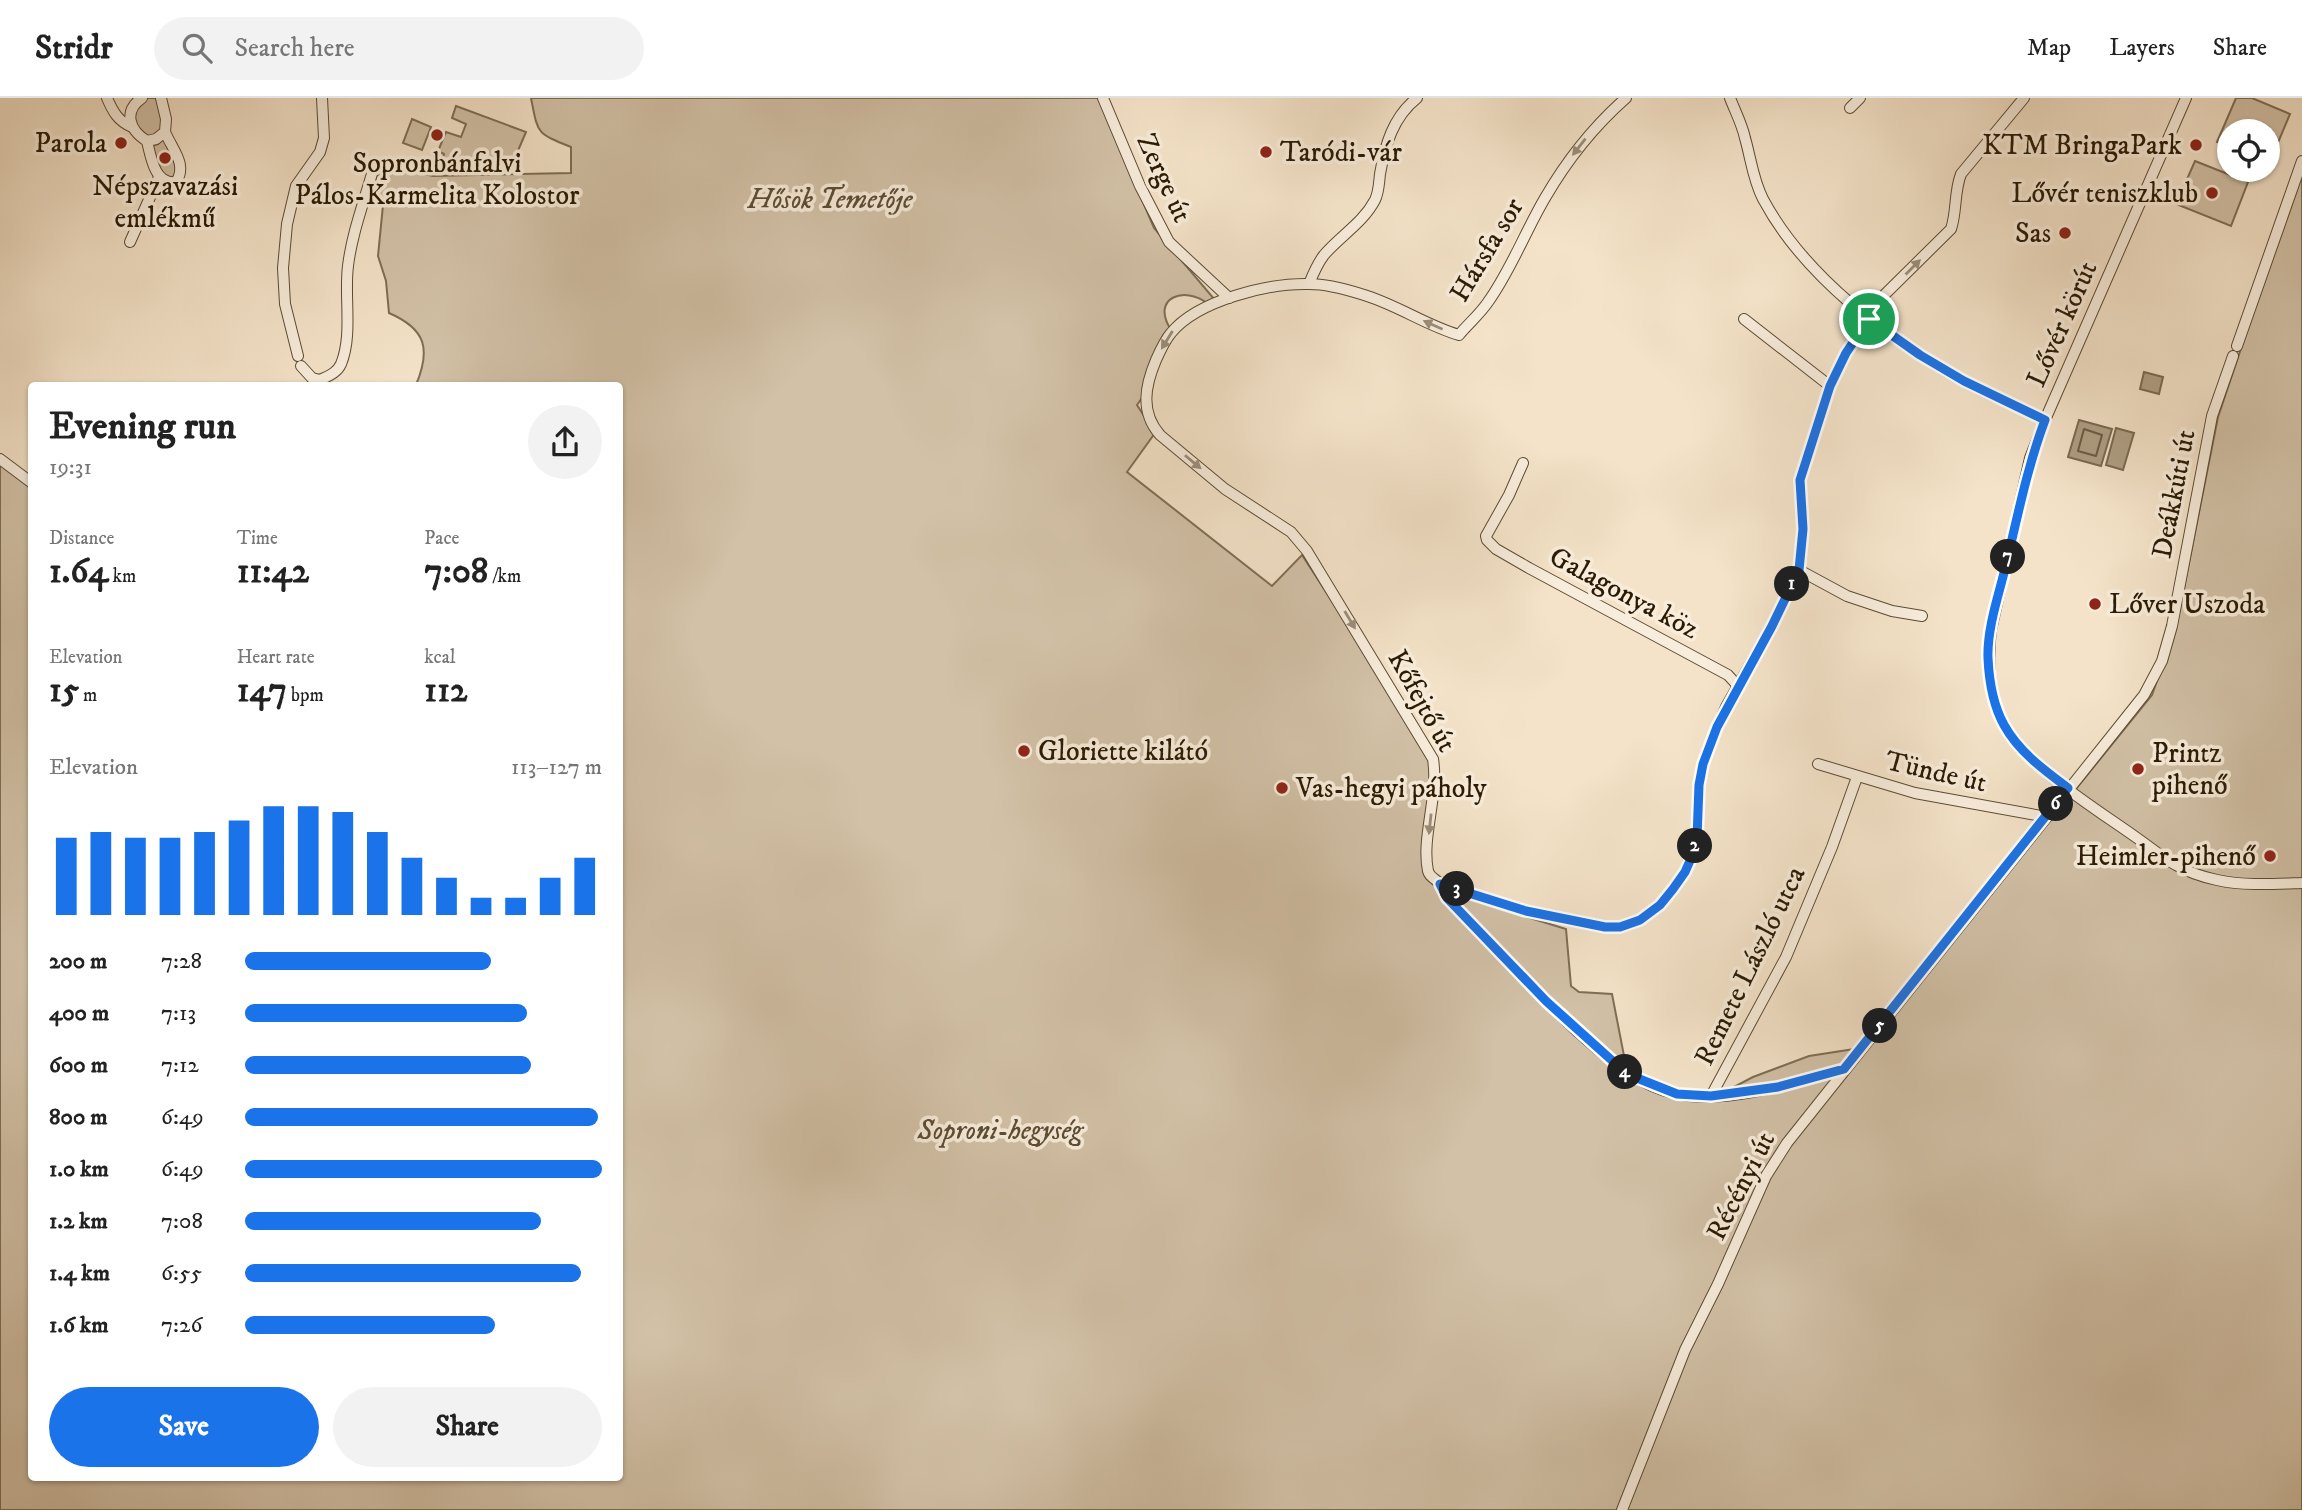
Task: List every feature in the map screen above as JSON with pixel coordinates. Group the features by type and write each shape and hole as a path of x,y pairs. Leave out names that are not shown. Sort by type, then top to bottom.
{"street":[{"path":"107,98 130,108"},
{"path":"107,98 113,113 147,141 150,157 159,177 172,183 176,182 181,172 180,161 165,132 166,119 161,98"},
{"path":"130,108 142,98"},
{"path":"322,98 324,138 320,152 296,186 287,224 283,268 285,304 300,361 312,378 321,382 338,370 343,361 348,316 348,267 373,170 378,164"},
{"name":"Zerge út","path":"1103,98 1140,186 1169,242 1228,298"},
{"path":"1309,284 1326,253 1349,233 1373,204 1390,136 1404,109 1416,98"},
{"name":"Hársfa sor","path":"1189,318 1228,298 1276,287 1309,284 1359,293 1380,300 1433,326 1459,335 1487,303 1519,250 1544,199 1571,156 1592,130 1626,98"},
{"path":"1730,98 1745,138 1754,176 1773,216 1788,238 1818,271 1867,317 1920,355 1964,381 2045,420"},
{"path":"1850,108 1860,98"},
{"path":"1440,884 1526,911 1580,924 1620,927 1640,920 1660,905 1673,889 1685,872 1697,838 1699,785 1703,764 1726,707 1772,626 1799,570 1803,529 1800,480 1830,386 1867,317 1951,229 1955,218 1956,187 1961,174 2024,98"},
{"name":"Lővér körút","path":"2186,98 2045,420 2031,458 1998,598 1988,656 1994,699 2004,724 2017,744 2038,765 2071,784 2176,865 2216,880 2302,883"},
{"path":"130,108 132,127"},
{"path":"147,141 156,139 165,132"},
{"name":"Deákkúti út","path":"2071,784 2144,695 2162,661 2172,626 2212,416 2302,161"},
{"path":"130,242 159,177"},
{"name":"Kőfejtő út","path":"1189,318 1169,335 1148,380 1147,413 1152,425 1225,489 1291,532 1307,551 1433,759 1436,777 1428,872 1440,884 1447,898 1546,1001 1627,1074 1677,1094 1711,1096 1778,1087 1844,1069"},
{"path":"1744,319 1830,386"},
{"path":"0,459 28,480"},
{"name":"Galagonya köz","path":"1523,463 1486,536 1487,540 1496,549 1529,568 1728,675 1738,686"},
{"path":"1799,570 1847,596 1892,611 1922,617"},
{"name":"Tünde út","path":"1818,764 1915,793 2047,817"},
{"name":"Remete László utca","path":"1711,1096 1786,957 1832,847 1857,777"},
{"name":"Récényi út","path":"1622,1510 1685,1350 1718,1284 1766,1175 1803,1120 2071,784"}],"green space":[{"path":"147,98 157,98 161,104 164,135 147,146 133,135 128,119 137,105"},
{"name":"Soproni-hegység","path":"531,98 1099,98 1154,228 1215,300 1207,303 1189,295 1180,295 1167,302 1166,319 1171,330 1147,391 1137,405 1155,433 1127,472 1272,586 1302,555 1430,751 1431,877 1465,898 1566,929 1571,986 1579,992 1612,994 1625,1061 1638,1083 1711,1099 1753,1077 1809,1056 1867,1047 2152,695 2176,628 2218,417 2302,167 2302,1510 0,1510 0,460 28,483 28,1481 623,1481 623,382 417,382 423,361 422,342 411,326 389,313 386,281 378,256 383,205 368,202 375,179 384,169 392,167 433,176 571,173 571,147 545,135 540,131"},
{"path":"2236,98 2252,98 2290,114 2280,138 2280,119 2227,119"},
{"path":"456,106 526,132 511,167 431,169 435,159 442,161 444,154 438,151 446,132 461,137 466,124 452,118"},
{"path":"412,119 431,127 422,150 403,143"},
{"path":"165,136 179,175 167,185 148,147 158,144"},
{"name":"Lővér teniszklub","path":"2195,161 2217,170 2217,182 2248,182 2231,226 2176,204"}],"water":[{"path":"2144,372 2163,377 2159,394 2140,389"},
{"path":"2079,420 2112,429 2101,466 2068,457"},
{"path":"2116,428 2134,433 2123,470 2106,465"}],"place":[{"name":"Sopronbánfalvi Pálos-Karmelita Kolostor","path":"437,135"},
{"name":"Parola","path":"121,143"},
{"name":"KTM BringaPark","path":"2196,145"},
{"name":"Taródi-vár","path":"1266,152"},
{"name":"Népszavazási emlékmű","path":"165,158"},
{"name":"Lővér teniszklub","path":"2212,193"},
{"name":"Sas","path":"2065,233"},
{"name":"Lőver Uszoda","path":"2095,604"},
{"name":"Gloriette kilátó","path":"1024,751"},
{"name":"Printz pihenő","path":"2138,769"},
{"name":"Vas-hegyi páholy","path":"1282,788"},
{"name":"Heimler-pihenő","path":"2270,856"}],"route":[{"path":"1869,319 1920,355 1964,381 2045,420 2031,458 1991,630 1988,656 1994,699 2004,724 2017,744 2038,765 2068,788 1844,1069 1778,1087 1711,1096 1677,1094 1627,1074 1597,1049 1546,1001 1447,898 1440,884 1526,911 1605,927 1620,927 1640,920 1660,905 1673,889 1693,854 1697,838 1699,785 1703,764 1717,727 1799,570 1803,529 1800,480 1803,465 1830,386 1846,353 1869,319"}],"park label":[{"name":"Hősök Temetője","path":"830,199"}]}
